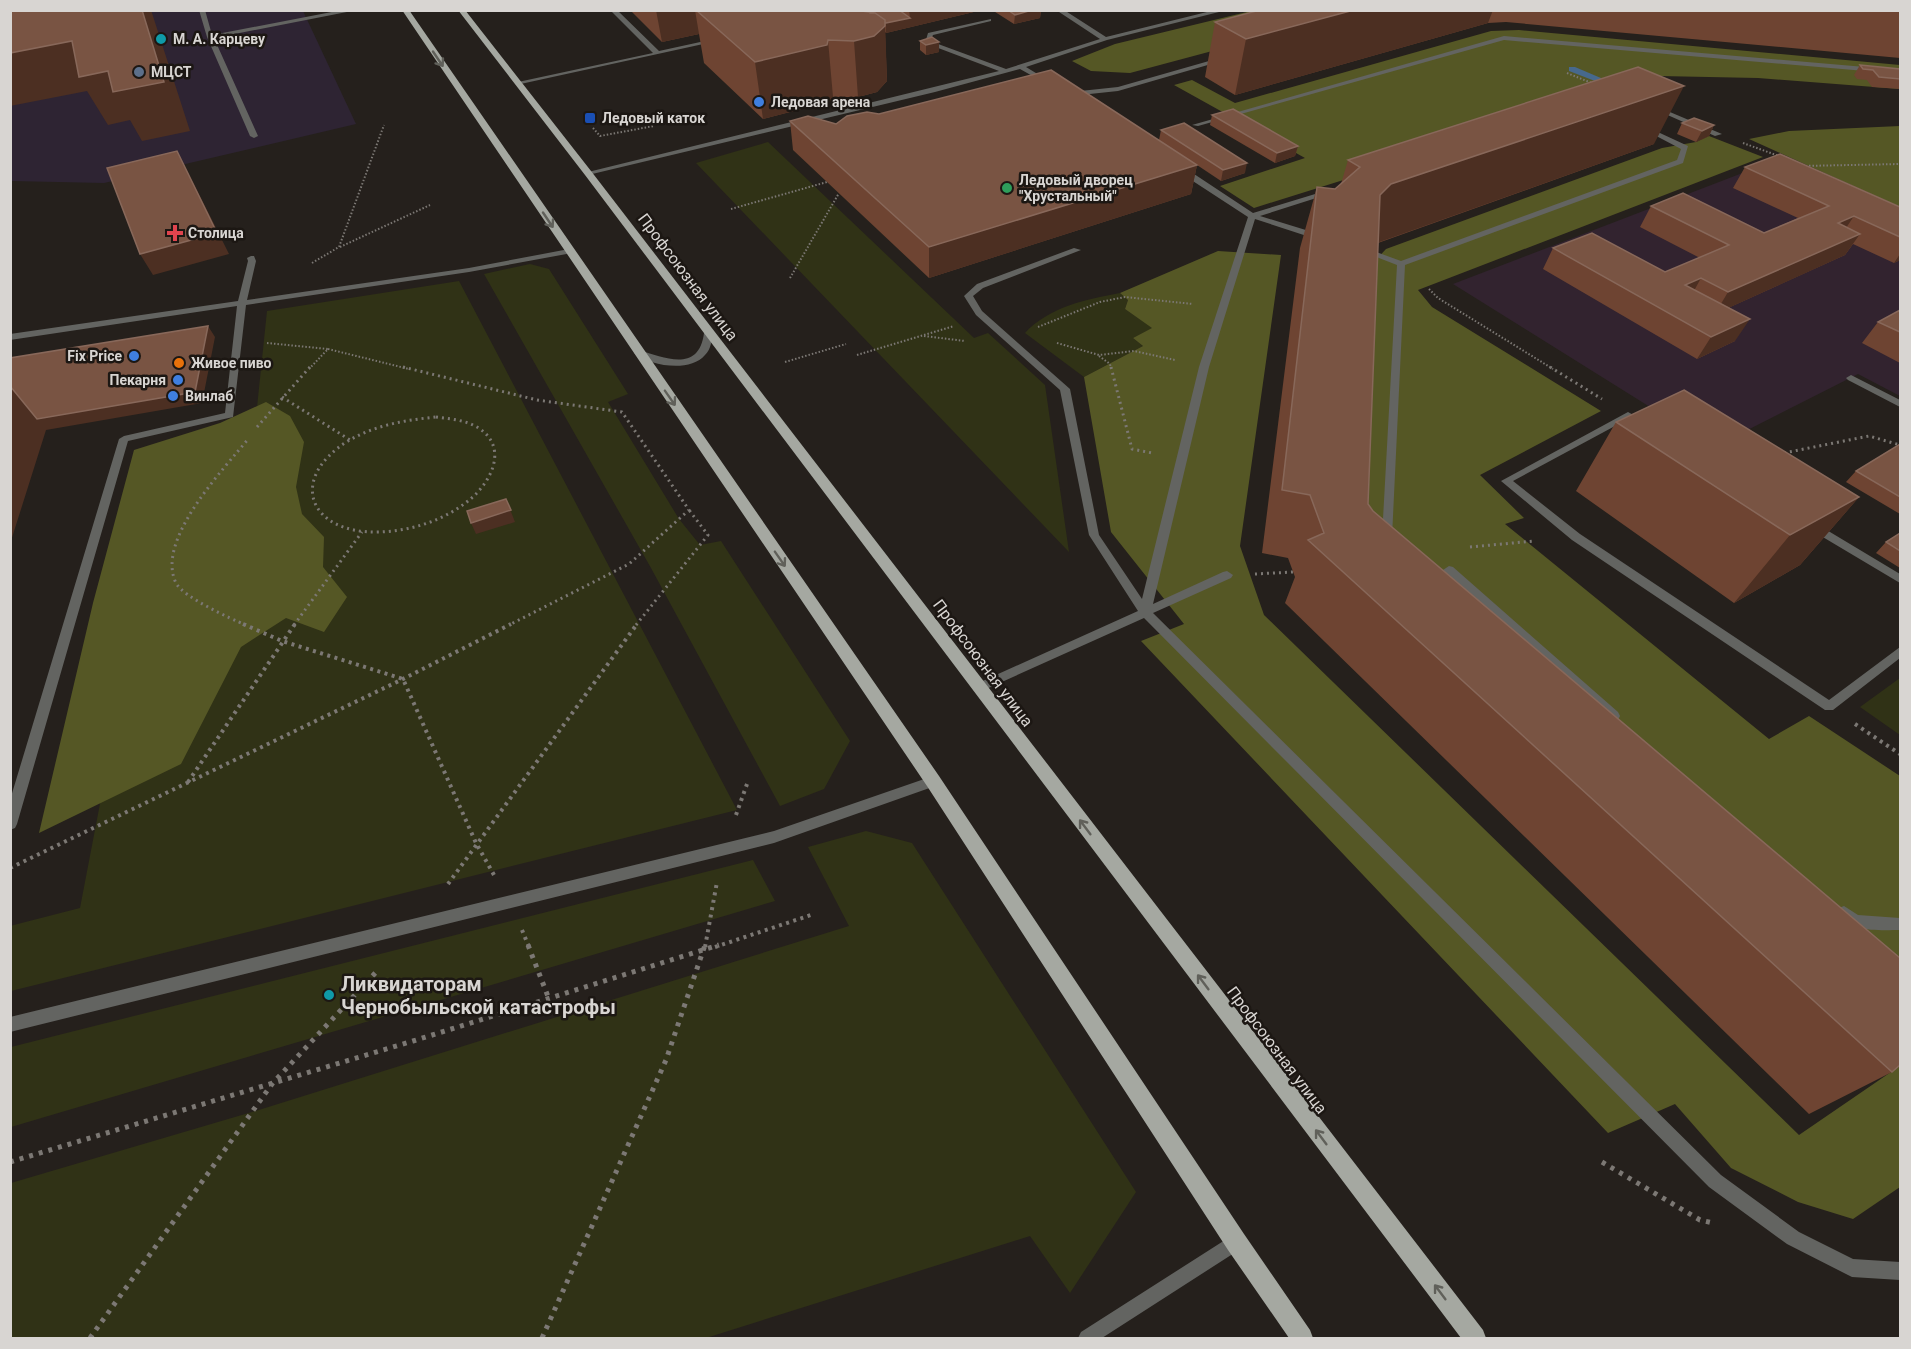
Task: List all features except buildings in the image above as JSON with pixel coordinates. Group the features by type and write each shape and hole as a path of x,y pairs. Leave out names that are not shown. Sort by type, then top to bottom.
{"main road":[{"path":"405,10 933,781 1236,1242 1302,1338"},
{"name":"Профсоюзная улица","path":"460,10 588,173 1475,1338"}],"street":[{"path":"202,10 210,37 254,136"},
{"path":"210,37 354,10"},
{"path":"614,10 657,53"},
{"path":"1059,10 1105,39"},
{"path":"588,173 924,93 1021,67 1105,39 1224,10"},
{"path":"989,20 930,34 927,42 1005,71"},
{"path":"1196,125 1504,38 1900,72"},
{"path":"518,84 718,40"},
{"path":"1062,90 1118,89 1226,58"},
{"path":"1021,67 1080,100"},
{"path":"1653,107 1719,134"},
{"path":"1365,251 1401,264 1680,161 1685,148 1634,122"},
{"path":"1175,165 1252,216 1329,240"},
{"path":"1252,216 1331,192"},
{"path":"1145,612 1204,367 1252,216"},
{"path":"1077,250 980,286 968,296 979,313 1065,389 1094,535 1145,612 1714,1181 1793,1238 1852,1268 1900,1270"},
{"path":"10,337 470,270 569,251"},
{"path":"10,824 124,440 230,415 240,341 242,304 251,258"},
{"path":"1386,543 1401,264"},
{"path":"639,353 666,363 693,360 704,350 708,342 708,333"},
{"path":"1851,378 1900,404"},
{"path":"1658,432 1628,415 1506,481 1576,537 1829,707 1900,652"},
{"path":"1808,523 1900,579"},
{"path":"1449,570 1625,726"},
{"path":"980,687 1227,575"},
{"path":"10,1025 774,837 933,781"},
{"path":"1829,903 1856,921 1900,924"},
{"path":"1087,1338 1236,1242"}],"path":[{"path":"1560,70 1601,86"},
{"path":"587,121 600,136 654,126"},
{"path":"339,247 384,125"},
{"path":"1775,155 1784,159"},
{"path":"1810,170 1801,166 1900,164"},
{"path":"731,209 827,182"},
{"path":"790,278 839,193"},
{"path":"310,264 339,247 430,205"},
{"path":"1034,329 1100,302 1125,297 1224,306"},
{"path":"1438,298 1628,415"},
{"path":"857,356 960,324"},
{"path":"240,341 328,349 537,400 622,412 708,535 649,608 476,843 419,925"},
{"path":"785,362 846,344"},
{"path":"328,349 282,397 207,489 177,538 171,564 177,585 216,612 282,642 403,679 476,843"},
{"path":"1099,355 1110,364 1132,449 1182,459"},
{"path":"282,397 350,440"},
{"path":"436,417 466,422 478,428 494,444 495,466 482,489 455,510 419,526 380,532 362,532 332,523 321,515 312,495 317,472 325,461 350,440 383,425 436,417"},
{"path":"1782,454 1869,436 1900,445"},
{"path":"10,868 403,679 629,564 689,510"},
{"path":"187,783 282,642 362,532"},
{"path":"1469,547 1576,537"},
{"path":"1227,575 1293,573"},
{"path":"1829,707 1900,754"},
{"path":"542,1338 666,1060 704,951 723,849 747,784"},
{"path":"10,1162 704,951 814,914"},
{"path":"90,1338 272,1084 381,967"}],"shaded area":[{"path":"11,11 303,11 356,124 104,183 11,181"},
{"path":"1779,159 1900,213 1900,396 1858,374 1714,447 1453,284"}],"green space":[{"path":"1251,11 1362,11 1130,73 1091,71 1072,61 1115,44"},
{"path":"1519,30 1900,65 1900,89 1758,78 1659,76 1576,107 1254,208 1220,186 1305,158 1174,85 1192,80 1235,103 1491,31"},
{"path":"1900,126 1900,207 1749,139 1789,131"},
{"path":"1709,136 1763,157 1418,290 1432,307 1601,411 1480,475 1524,518 1505,524 1769,739 1809,716 1900,776 1900,1041 1359,541 1373,263 1386,249 1662,148 1696,142"},
{"path":"768,142 974,338 988,333 1045,385 1069,552 696,163"},
{"path":"1218,251 1281,255 1240,546 1264,615 1799,1135 1891,1072 1900,1053 1900,1187 1853,1219 1798,1202 1731,1168 1675,1104 1608,1133 1141,641 1184,624 1111,532 1084,377 1143,346 1133,338 1152,328 1125,309 1128,300 1120,293"},
{"path":"530,264 549,269 628,394 608,402 679,519 700,545 721,541 850,741 824,789 780,806 651,568 484,274"},
{"path":"459,281 737,810 11,991 10,926 80,908 122,689 256,417 267,311"},
{"path":"1120,293 1128,300 1125,309 1153,328 1133,338 1143,346 1084,377 1025,333 1057,310 1082,301"},
{"path":"266,402 290,416 304,442 296,487 302,514 324,537 323,567 347,597 324,632 286,618 241,647 181,764 39,833 93,603 134,450 220,423"},
{"path":"1900,678 1900,735 1860,707"},
{"path":"866,831 912,843 1136,1192 1070,1293 1030,1236 706,1338 11,1338 11,1183 252,1112 849,926 808,847"},
{"path":"753,860 775,901 11,1127 11,1047"}],"waterway":[{"path":"1572,69 1611,84"}],"place":[{"name":"М. А. Карцеву","path":"161,39"},
{"name":"МЦСТ","path":"139,72"},
{"name":"Ледовая арена","path":"759,102"},
{"name":"Ледовый каток","path":"590,118"},
{"name":"Ледовый дворец \"Хрустальный\"","path":"1007,188"},
{"name":"Столица","path":"175,233"},
{"name":"Fix Price","path":"134,356"},
{"name":"Живое пиво","path":"179,363"},
{"name":"Пекарня","path":"178,380"},
{"name":"Винлаб","path":"173,396"},
{"name":"Ликвидаторам Чернобыльской катастрофы","path":"329,995"}]}
